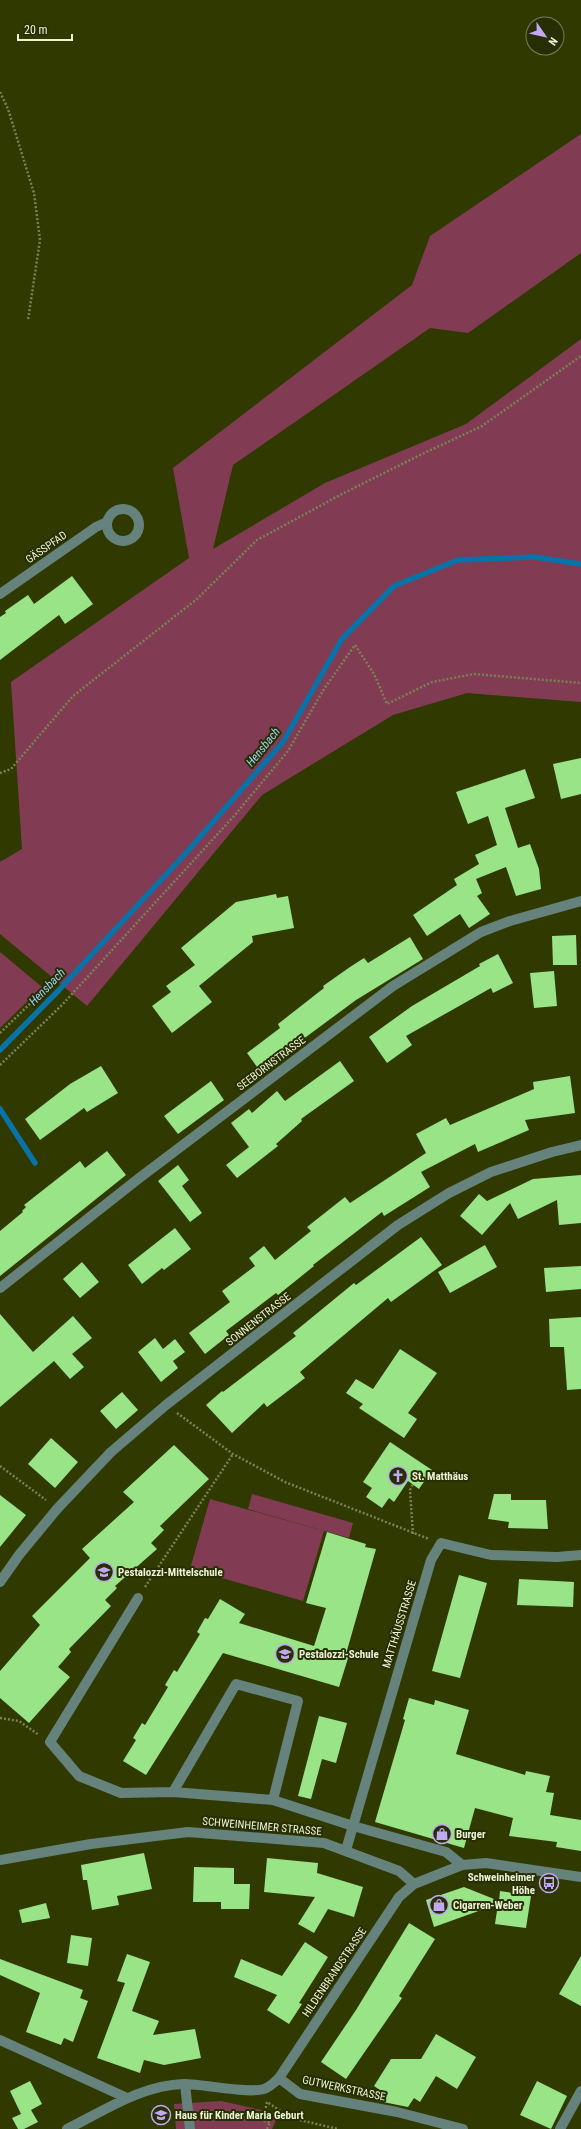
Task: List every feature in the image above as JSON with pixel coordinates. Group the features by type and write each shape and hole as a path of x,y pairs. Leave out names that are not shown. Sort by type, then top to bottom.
{"street":[{"name":"GÄSSPFAD","path":"0,594 96,527 107,522"},
{"name":"SEEBORNSTRASSE","path":"0,1288 138,1179 393,986 481,932 510,921 581,901"},
{"name":"SONNENSTRASSE","path":"0,1582 19,1555 57,1509 111,1452 166,1405 398,1225 449,1193 491,1172 552,1152 581,1146"},
{"path":"441,1542 491,1555 557,1557 581,1555"},
{"name":"MATTHÄUSSTRASSE","path":"346,1850 431,1560 441,1542"},
{"path":"138,1598 50,1742 79,1776 121,1793 173,1792 273,1800 354,1826 446,1852 462,1865"},
{"path":"173,1792 236,1684 298,1701 273,1800"},
{"name":"SCHWEINHEIMER STRASSE","path":"0,1860 91,1844 188,1832 324,1843 399,1871 414,1884"},
{"path":"414,1884 462,1865 486,1863 581,1877"},
{"name":"HILDENBRANDSTRASSE","path":"278,2078 399,1897 414,1884"},
{"path":"0,2040 127,2098"},
{"path":"67,2129 127,2098 151,2089 185,2084 252,2090 264,2089 273,2084 278,2078"},
{"name":"GUTWERKSTRASSE","path":"278,2078 300,2094 398,2112 462,2129"},
{"path":"185,2084 190,2129"},
{"path":"560,2129 581,2091"}],"path":[{"path":"0,92 8,109 34,193 40,240 28,320"},
{"path":"0,773 11,769 73,696 197,599 257,540 349,491 482,426 581,356"},
{"path":"0,1065 62,1005 238,810 288,751 324,689 355,645 374,674 387,704 432,682 474,674 581,683"},
{"path":"0,1033 42,992"},
{"path":"166,1405 233,1454 285,1482 413,1534 441,1542"},
{"path":"138,1598 233,1454"},
{"path":"0,1466 57,1509"},
{"path":"413,1484 410,1490 413,1534"},
{"path":"0,1718 19,1721 50,1742"},
{"path":"267,2129 270,2122 263,2121 267,2102 291,2118 338,2129"}],"shaded area":[{"path":"581,134 581,253 468,333 430,328 233,465 213,549 325,483 466,424 581,339 581,702 467,693 393,715 262,795 87,1006 0,934 0,862 22,849 11,682 189,558 173,468 412,285 430,236"},
{"path":"0,952 42,987 0,1028"},
{"path":"252,1494 353,1523 349,1538 248,1509"},
{"path":"210,1499 324,1531 303,1601 190,1569"},
{"path":"221,2101 279,2114 272,2129 176,2129 174,2104"}],"building":[{"path":"72,576 93,604 65,624 59,615 0,660 0,617 6,613 5,611 28,595 34,604"},
{"path":"581,758 581,794 561,799 553,764"},
{"path":"525,769 535,798 505,808 518,848 530,844 539,869 541,889 516,896 506,867 476,879 482,893 477,896 490,914 469,928 460,914 427,936 413,915 457,885 454,879 479,864 475,855 497,845 488,816 468,824 456,792"},
{"path":"276,894 277,898 288,896 294,928 252,936 253,942 199,986 212,1002 172,1033 152,1006 171,992 166,986 195,965 181,948 236,902"},
{"path":"576,935 577,965 553,965 552,936"},
{"path":"410,937 423,959 356,1000 260,1071 247,1053 280,1028 278,1024 324,988 323,986 350,967 364,958 368,963"},
{"path":"498,954 513,983 493,993 491,988 406,1036 412,1045 387,1063 369,1037 412,1006 480,966 479,964"},
{"path":"554,971 557,1006 534,1008 530,973"},
{"path":"340,1061 354,1081 301,1119 302,1121 276,1144 278,1146 237,1178 226,1165 249,1147 231,1123 249,1109 252,1113 277,1091 285,1101"},
{"path":"101,1066 118,1093 87,1112 84,1108 40,1140 25,1119 70,1084"},
{"path":"570,1076 575,1113 525,1120 529,1130 478,1152 475,1144 421,1172 430,1187 384,1216 382,1212 313,1265 314,1266 278,1295 276,1293 226,1331 229,1335 205,1354 189,1333 230,1302 222,1291 255,1266 249,1258 264,1246 275,1260 311,1231 307,1227 345,1197 350,1203 426,1153 416,1134 446,1118 450,1125 534,1089 533,1082"},
{"path":"211,1081 224,1100 178,1134 164,1116"},
{"path":"107,1151 126,1175 0,1276 0,1231 23,1212 22,1211 26,1207 24,1205 80,1161 85,1168"},
{"path":"178,1165 189,1180 182,1186 202,1213 190,1222 158,1181"},
{"path":"581,1175 581,1223 559,1225 557,1200 518,1219 510,1203 482,1235 460,1216 479,1194 487,1201 533,1179"},
{"path":"175,1228 191,1249 164,1270 162,1268 142,1284 128,1265"},
{"path":"421,1237 442,1265 391,1302 388,1298 300,1372 305,1378 267,1407 264,1403 232,1433 206,1405 222,1391 223,1392 296,1336 293,1333 354,1283 356,1285"},
{"path":"485,1245 497,1267 450,1293 438,1272"},
{"path":"82,1262 99,1282 80,1298 63,1279"},
{"path":"581,1266 581,1289 546,1292 544,1268"},
{"path":"0,1314 33,1352 73,1316 92,1338 72,1354 84,1367 70,1379 54,1361 0,1407"},
{"path":"581,1317 581,1389 567,1390 564,1347 550,1347 549,1319"},
{"path":"155,1338 163,1349 175,1339 185,1352 173,1361 178,1368 161,1382 138,1352"},
{"path":"400,1349 437,1373 408,1413 417,1419 404,1438 359,1408 363,1404 346,1393 356,1379 373,1389"},
{"path":"122,1392 138,1410 116,1429 100,1411"},
{"path":"51,1438 78,1462 55,1488 28,1464"},
{"name":"St. Matthäus","path":"390,1442 432,1470 419,1489 408,1481 394,1502 389,1498 382,1508 366,1497 372,1488 363,1482"},
{"name":"Pestalozzi-Mittelschule","path":"174,1445 209,1479 160,1526 164,1530 151,1543 157,1549 115,1586 117,1588 105,1600 111,1606 69,1649 71,1652 58,1667 70,1677 29,1723 0,1698 0,1671 40,1625 32,1616 90,1558 82,1549 134,1502 123,1492"},
{"path":"494,1494 511,1494 511,1500 546,1500 548,1529 508,1528 509,1522 488,1519"},
{"path":"0,1495 26,1515 0,1547"},
{"name":"Pestalozzi-Schule","path":"327,1532 366,1544 365,1547 376,1549 346,1654 349,1655 339,1687 223,1653 146,1775 123,1761 136,1740 133,1738 142,1723 145,1725 168,1687 165,1685 174,1670 177,1672 200,1634 197,1632 205,1618 208,1619 220,1599 245,1614 239,1623 314,1646 326,1608 306,1603"},
{"path":"459,1575 487,1583 460,1678 432,1671"},
{"path":"519,1579 574,1582 573,1607 517,1605"},
{"path":"409,1698 434,1705 435,1700 469,1710 456,1754 525,1775 526,1771 550,1776 546,1792 554,1793 550,1815 581,1820 581,1851 556,1847 557,1842 509,1836 513,1818 475,1808 464,1848 375,1822 405,1720 403,1719"},
{"path":"319,1716 347,1723 336,1763 322,1759 311,1799 298,1796"},
{"path":"144,1853 152,1889 117,1896 119,1905 92,1910 87,1880 83,1880 81,1865"},
{"path":"267,1858 318,1863 317,1873 363,1887 354,1917 328,1909 314,1933 298,1924 315,1897 264,1892"},
{"path":"194,1867 234,1868 234,1884 250,1884 249,1909 221,1909 221,1902 193,1902"},
{"path":"464,1887 499,1901 500,1891 531,1896 526,1928 495,1924 498,1904 434,1927 426,1900"},
{"path":"46,1903 50,1918 22,1923 19,1910"},
{"path":"409,1923 435,1939 399,1996 402,1998 346,2079 321,2062 356,2010"},
{"path":"71,1935 92,1938 88,1966 67,1963"},
{"path":"305,1942 328,1957 299,2003 302,2004 289,2024 267,2010 277,1995 234,1977 241,1959 282,1976"},
{"path":"127,1954 150,1962 132,2011 159,2021 153,2035 195,2029 201,2058 164,2065 144,2060 140,2073 97,2058 125,1983 117,1981"},
{"path":"581,1956 581,2006 559,1994"},
{"path":"0,1959 83,1990 80,1998 88,2001 73,2042 64,2038 61,2045 26,2032 40,1993 0,1975"},
{"path":"436,2034 476,2057 457,2089 436,2076 420,2102 414,2098 408,2107 378,2101 383,2092 374,2086 391,2059 421,2059"},
{"path":"30,2081 42,2104 31,2110 38,2122 24,2129 18,2129 12,2118 21,2114 10,2091"},
{"path":"537,2081 567,2096 551,2129 520,2115"}],"waterway":[{"name":"Hensbach","path":"0,1050 59,990 186,853 283,742 342,639 394,586 458,560 534,557 581,564"},
{"path":"0,1109 35,1163"}],"place":[{"name":"St. Matthäus","path":"398,1476"},
{"name":"Pestalozzi-Mittelschule","path":"104,1572"},
{"name":"Pestalozzi-Schule","path":"285,1654"},
{"name":"Burger","path":"442,1834"},
{"name":"Schweinheimer Höhe","path":"549,1883"},
{"name":"Cigarren-Weber","path":"439,1905"},
{"name":"Haus für Kinder Maria Geburt","path":"161,2115"}]}
